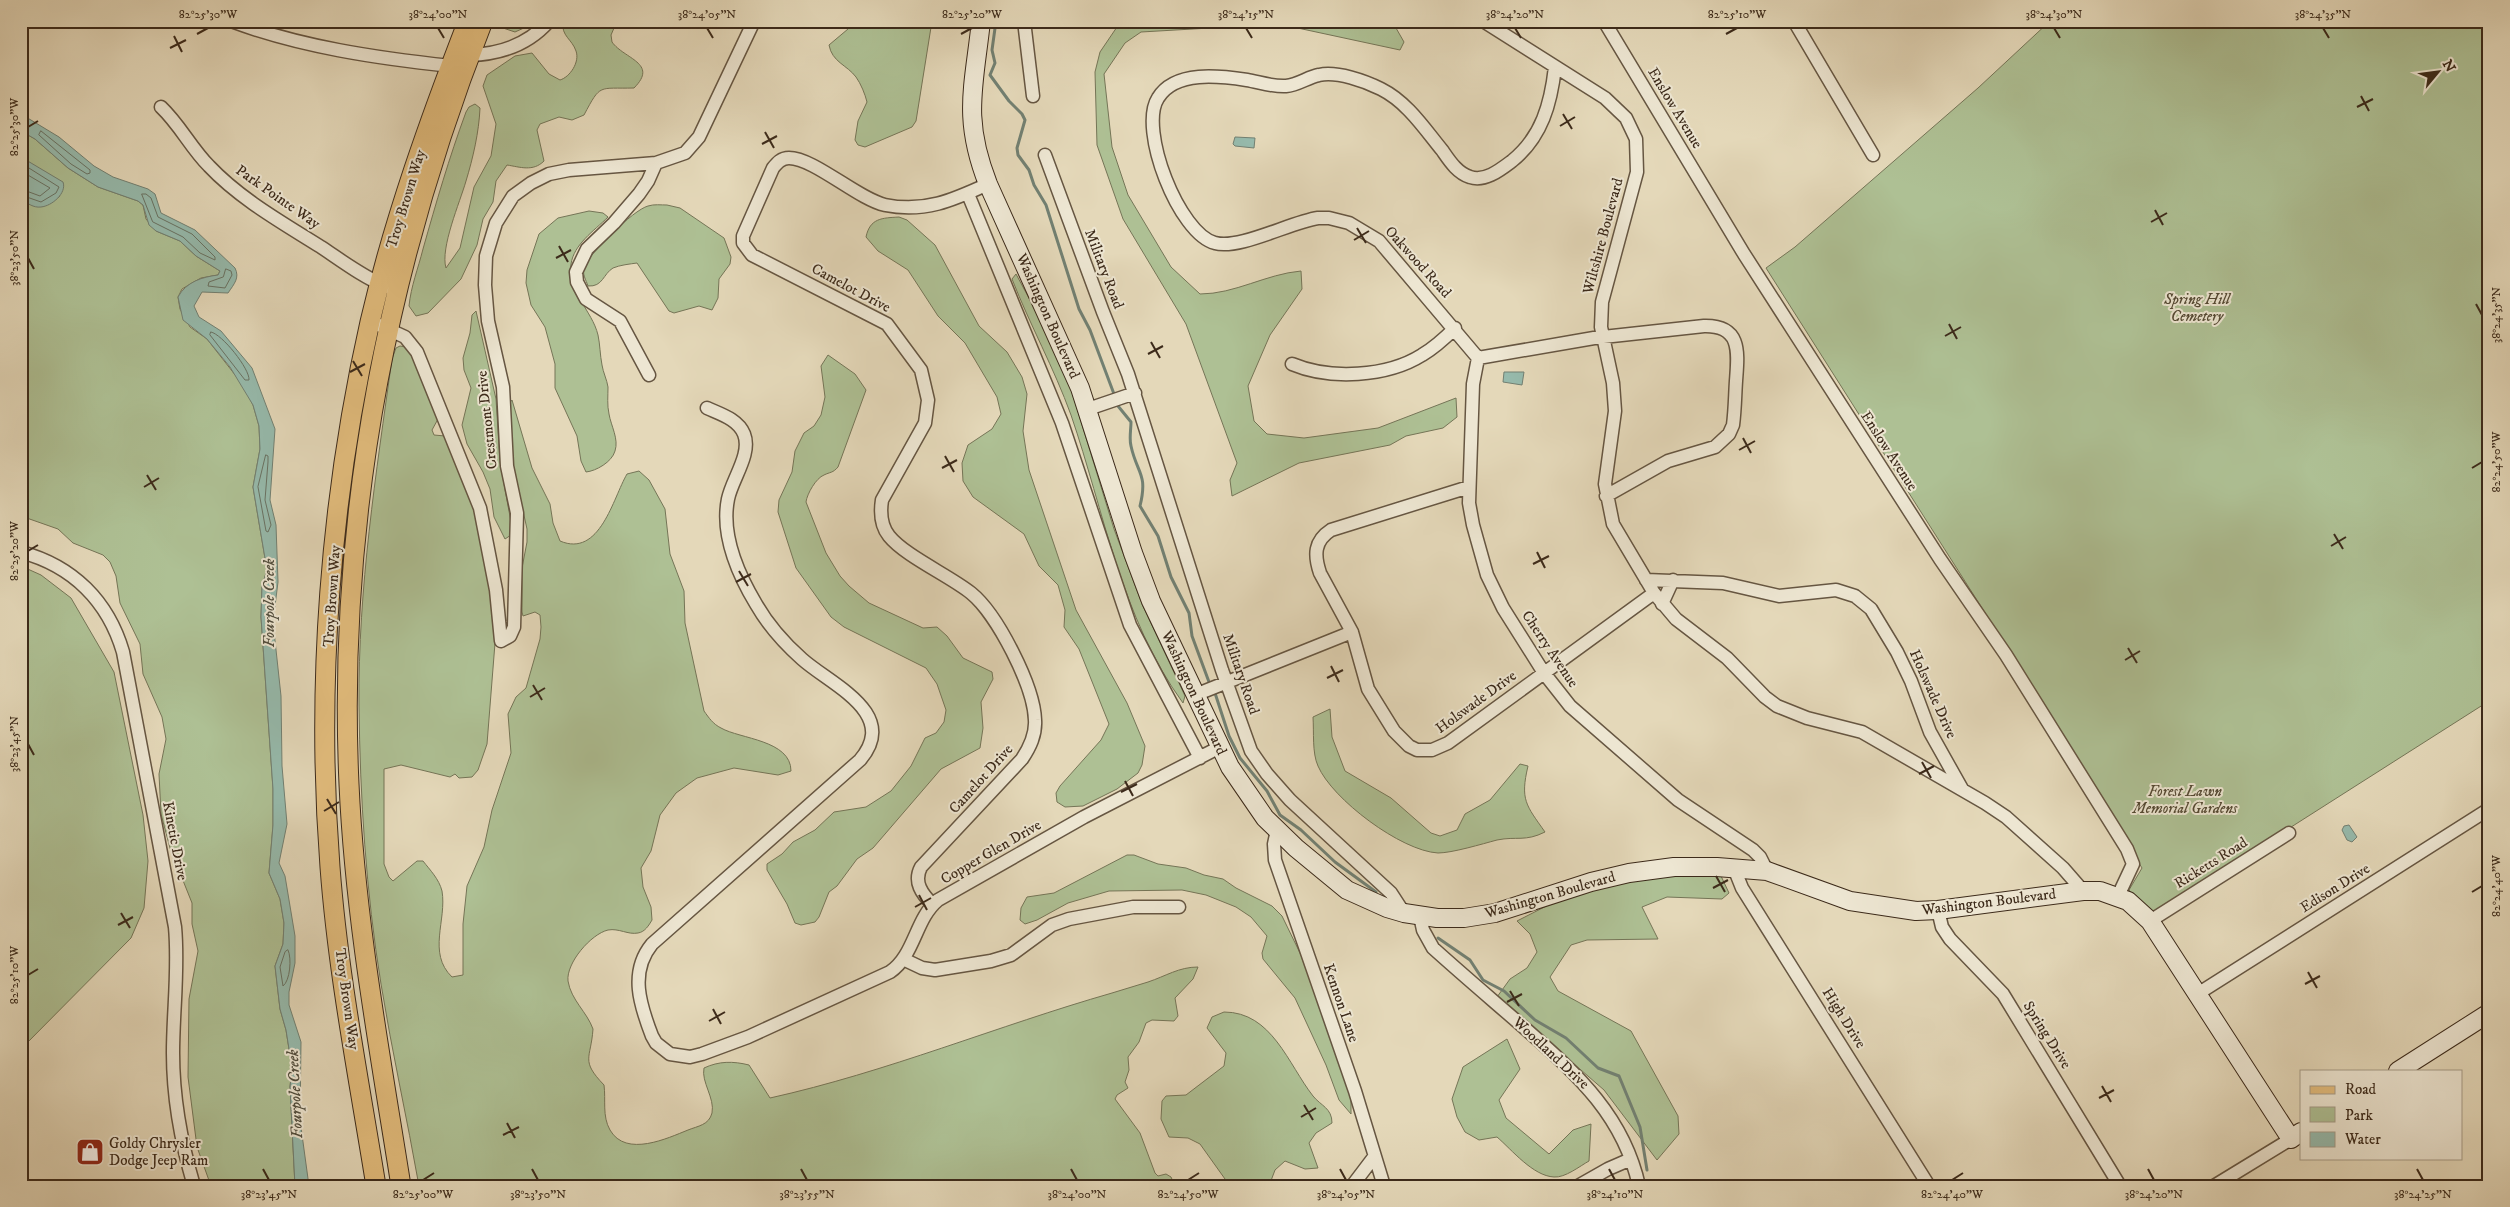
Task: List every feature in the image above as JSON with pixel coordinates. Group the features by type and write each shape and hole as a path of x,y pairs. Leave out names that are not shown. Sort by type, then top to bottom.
{"main road":[{"name":"Troy Brown Way","path":"376,1186 345,996 330,867 325,711 330,602 351,418 388,288 411,178 468,21"},
{"name":"Troy Brown Way","path":"388,288 483,21"},
{"name":"Troy Brown Way","path":"379,324 354,552 348,642 347,718 355,870 370,995 401,1186"}],"street":[{"path":"230,21 311,44 386,58 451,66"},
{"path":"470,55 490,54 510,49 548,21"},
{"name":"Crestmont Drive","path":"379,324 406,337 418,352 476,496 485,528 496,590 501,641 504,640 514,627 518,527 505,454 503,387 488,321 485,267 492,234 500,214 513,196 531,183 549,174 569,170 656,163 678,157 695,143 754,21"},
{"name":"Washington Boulevard","path":"981,21 971,111 977,152 988,184 1058,337 1088,409 1141,576 1194,695 1220,747 1251,800 1277,830 1348,890 1387,908 1412,915 1464,918 1495,913 1591,882 1650,869 1698,866 1767,871 1836,897 1868,905 1916,911 1938,910 2083,891 2100,891 2118,896 2135,906 2150,921 2296,1135"},
{"path":"1024,21 1034,96"},
{"name":"Wiltshire Boulevard","path":"1482,21 1618,108 1626,118 1636,139 1637,172 1602,302 1602,338 1613,383 1615,411 1606,469 1606,496 1613,524 1654,593 1676,619 1727,658 1759,691 1777,706 1807,718 1862,732 1962,789 2006,817 2071,876 2083,891"},
{"name":"Enslow Avenue","path":"1604,21 1739,246 1940,559 2006,655 2128,849 2133,864 2118,896"},
{"path":"1794,21 1873,155"},
{"name":"Oakwood Road","path":"1478,358 1455,328 1379,242 1349,223 1329,218 1318,218 1236,243 1216,244 1207,240 1189,221 1174,196 1163,172 1154,128 1155,105 1165,90 1183,80 1222,77 1286,86 1318,75 1338,76 1365,83 1393,96 1417,119 1456,168 1469,177 1481,178 1504,167 1530,143 1546,114 1555,67"},
{"name":"Park Pointe Way","path":"161,106 178,124 208,166 236,190 286,225 388,288"},
{"name":"Military Road","path":"1045,155 1135,393 1247,742 1267,774 1290,800 1412,915"},
{"name":"Camelot Drive","path":"933,905 919,887 917,879 921,867 1022,759 1033,739 1035,729 1034,708 1005,636 989,610 969,591 900,546 885,529 881,509 882,500 920,433 927,412 927,389 916,362 887,324 752,255 743,243 743,236 773,168 778,162 788,158 804,162 884,204 932,206 968,194 988,184"},
{"path":"650,375 620,321 586,299 577,282 576,272 587,249 614,223 639,194 648,181 656,163"},
{"name":"Washington Boulevard","path":"968,194 1062,423 1130,625 1200,758"},
{"path":"1478,358 1602,338 1713,326 1728,331 1733,336 1738,352 1733,424 1723,441 1706,450 1668,460 1606,496"},
{"path":"1292,364 1322,372 1360,373 1387,369 1422,355 1455,328"},
{"name":"Cherry Avenue","path":"1478,358 1473,384 1469,487 1473,525 1486,575 1503,608 1544,672 1560,694 1581,717 1690,809 1753,850 1760,857 1767,871"},
{"path":"1088,409 1135,393"},
{"path":"707,408 736,423 744,435 746,446 728,498 727,521 734,557 749,592 765,618 792,650 861,705 870,718 872,736 867,752 860,760 647,950 640,962 637,978 649,1028 656,1043 670,1054 690,1056 702,1054 748,1037 890,972 903,959 922,968 935,970 991,961 1011,955 1052,926 1069,918 1150,906 1179,907"},
{"name":"Holswade Drive","path":"1469,487 1339,527 1320,539 1316,553 1320,573 1352,632 1364,677 1375,702 1401,739 1417,750 1432,750 1448,743 1654,593"},
{"name":"Kinetic Drive","path":"21,552 60,567 85,585 104,607 112,621 123,652 175,927 177,970 173,1035 175,1096 182,1140 194,1186"},
{"name":"Holswade Drive","path":"1646,580 1723,583 1779,596 1836,590 1847,593 1863,602 1878,619 1904,666 1930,732 1962,789"},
{"path":"1662,604 1673,580"},
{"path":"1194,695 1352,632"},
{"name":"Copper Glen Drive","path":"903,959 933,905 1084,817 1220,747"},
{"name":"Edison Drive","path":"2199,993 2489,809"},
{"name":"Kennon Lane","path":"1277,830 1274,844 1275,860 1354,1090 1384,1186"},
{"name":"Ricketts Road","path":"2150,921 2289,833"},
{"name":"High Drive","path":"1734,868 1742,888 1930,1186"},
{"name":"Spring Drive","path":"1938,910 1942,927 1950,939 2002,994 2120,1186"},
{"name":"Woodland Drive","path":"1412,915 1433,948 1561,1060 1593,1092 1615,1126 1631,1159 1639,1186"},
{"path":"2400,1070 2489,1013"},
{"path":"2214,1186 2296,1135"},
{"path":"1352,1186 1374,1157"},
{"path":"1578,1186 1608,1169 1631,1159"}],"green space":[{"path":"500,21 529,21 526,27 515,32 503,28"},
{"path":"590,21 617,21 611,35 612,42 641,67 643,73 641,80 634,88 602,90 594,97 584,115 572,120 559,117 540,124 537,130 544,161 531,168 507,165 496,181 493,202 483,219 477,245 461,279 428,313 416,316 409,306 411,291 443,180 460,129 469,107 475,104 480,108 477,136 469,172 448,237 445,259 446,268 460,248 474,187 491,156 496,124 483,86 487,75 515,56 532,53 549,74 560,80 564,78 573,68 577,55 565,34 563,22 582,25"},
{"path":"851,21 932,21 916,121 912,127 865,147 858,145 855,140 858,121 867,102 865,96 856,77 836,59 829,45 848,29"},
{"path":"1126,21 1392,21 1404,42 1400,50 1279,24 1141,32 1125,43 1104,74 1112,147 1128,195 1171,267 1200,294 1226,291 1275,276 1301,271 1302,289 1270,335 1248,386 1254,421 1267,434 1304,438 1378,428 1456,398 1457,417 1443,428 1406,436 1390,445 1299,463 1232,496 1230,480 1237,463 1186,324 1123,219 1097,145 1095,72 1100,52 1119,24"},
{"name":"Spring Hill Cemetery","path":"2050,21 2489,21 2489,701 2153,915 2129,890 2142,868 2015,660 1766,268 1795,247 1978,88"},
{"path":"21,131 35,139 68,168 98,187 138,201 143,205 146,219 156,231 180,241 196,256 220,271 218,275 201,278 182,289 178,297 180,309 190,327 207,339 243,385 253,405 259,426 260,449 253,487 267,570 262,586 261,617 273,789 273,825 269,873 280,899 284,923 283,944 275,966 280,1009 286,1030 292,1068 290,1087 295,1186 211,1186 197,1147 188,1077 189,999 198,951 192,924 192,903 170,848 161,814 159,774 166,739 162,717 143,674 140,644 120,603 116,576 110,562 103,555 73,543 58,529 21,516 21,200 41,206 60,196 31,164 21,157"},
{"path":"650,205 667,205 680,208 724,238 731,257 730,264 719,279 718,298 712,310 699,306 674,313 669,311 637,263 613,268 600,282 593,286 588,286 584,275 584,267 594,252 623,223 641,209"},
{"path":"589,211 603,213 608,217 585,238 576,250 571,264 571,274 576,292 591,317 598,335 608,387 608,411 616,446 611,459 599,468 586,472 581,461 577,436 555,388 555,364 545,327 531,305 526,283 527,270 539,234 558,218"},
{"path":"899,217 907,220 935,245 979,326 1007,352 1022,377 1027,394 1023,431 1029,470 1076,610 1127,703 1145,746 1142,765 1138,773 1117,789 1083,806 1065,807 1057,802 1056,793 1101,740 1109,724 1079,649 1064,627 1065,610 1058,585 1039,566 1024,534 973,497 963,481 962,463 968,445 992,429 1001,414 997,397 965,343 938,316 908,270 878,251 866,237 870,226 878,220"},
{"path":"1016,274 1045,328 1067,376 1114,529 1142,604 1185,696 1183,703 1162,670 1144,636 1129,600 1071,415 1012,279"},
{"path":"476,311 496,399 500,462 511,522 511,535 505,539 494,517 490,489 483,472 467,444 462,425 471,388 464,370 463,358 470,333 472,315"},
{"path":"400,346 406,347 415,360 438,419 432,430 434,435 445,436 474,504 489,580 495,643 487,744 478,770 472,777 459,778 455,774 450,777 401,765 384,769 384,864 389,877 393,881 417,861 423,861 437,879 441,887 443,902 439,947 445,968 452,977 463,975 463,924 467,886 484,847 492,810 511,753 508,714 516,697 526,688 540,639 540,615 535,612 523,616 522,612 522,568 527,542 527,529 511,456 508,405 512,400 532,468 550,504 553,523 560,541 574,544 585,541 595,534 610,510 627,474 639,471 649,480 665,509 670,554 684,591 685,623 704,711 713,723 721,728 763,742 783,753 789,761 791,771 778,775 734,768 697,778 676,793 660,815 651,851 641,868 643,887 651,907 651,922 645,930 638,933 608,930 601,933 587,943 575,958 568,974 568,981 572,994 593,1029 589,1064 604,1085 605,1114 610,1130 617,1138 626,1143 648,1144 706,1123 711,1117 712,1102 704,1079 704,1068 715,1064 732,1062 749,1065 770,1098 857,1075 1148,982 1179,970 1198,967 1193,979 1175,998 1178,1016 1174,1021 1152,1020 1146,1023 1139,1042 1128,1057 1129,1070 1125,1082 1128,1088 1117,1095 1115,1099 1140,1133 1155,1173 1158,1176 1166,1174 1171,1177 1175,1186 419,1186 390,1035 371,915 362,810 359,705 361,618 369,531 392,359 396,348"},
{"path":"828,355 855,374 866,390 838,467 818,479 812,487 806,502 826,553 840,576 869,603 923,628 937,627 947,636 963,658 992,672 993,679 981,702 983,728 980,748 941,769 873,848 857,859 837,886 829,892 819,917 815,922 801,925 795,923 787,904 767,870 767,864 782,854 793,842 815,830 834,812 866,807 891,791 911,766 925,738 936,733 944,722 946,710 937,684 926,668 844,627 831,617 796,568 778,512 779,500 792,472 795,451 804,433 814,426 821,415 825,397 821,366"},
{"path":"21,566 41,575 71,598 114,672 143,815 148,861 144,908 131,938 21,1049"},
{"path":"1330,709 1332,737 1345,771 1391,798 1431,833 1440,836 1457,830 1465,814 1490,800 1520,764 1528,766 1525,787 1526,802 1545,832 1532,837 1497,840 1444,853 1423,850 1387,833 1352,808 1337,793 1318,766 1314,749 1313,717"},
{"path":"1127,855 1134,855 1158,864 1186,868 1204,875 1223,879 1236,888 1272,906 1282,916 1301,955 1348,1087 1351,1114 1339,1100 1326,1065 1295,998 1263,959 1262,953 1267,936 1251,917 1236,907 1206,895 1182,890 1109,891 1068,903 1037,920 1025,924 1020,920 1021,908 1027,897 1054,893"},
{"path":"1654,871 1721,876 1729,893 1722,899 1667,897 1642,907 1658,939 1587,940 1571,945 1550,977 1558,991 1631,1031 1678,1116 1679,1134 1657,1160 1604,1090 1497,997 1510,979 1527,968 1537,952 1530,934 1517,921 1570,894"},
{"path":"1224,1012 1241,1014 1267,1030 1287,1055 1313,1096 1330,1114 1332,1123 1316,1133 1309,1143 1318,1168 1305,1169 1285,1161 1275,1170 1269,1186 1230,1186 1200,1144 1188,1138 1169,1137 1161,1119 1162,1101 1166,1096 1186,1095 1224,1066 1226,1053 1207,1028 1212,1017"},
{"path":"1507,1039 1520,1069 1499,1100 1506,1118 1549,1154 1573,1130 1591,1124 1589,1161 1568,1174 1554,1177 1538,1172 1523,1162 1497,1137 1479,1140 1465,1132 1457,1117 1452,1099 1463,1067"}],"water":[{"name":"Fourpole Creek","path":"21,114 59,137 94,166 113,177 148,189 155,194 161,213 195,230 235,268 237,275 236,281 228,293 202,292 194,306 199,317 221,331 252,368 275,429 270,500 276,525 278,582 273,622 281,696 282,766 287,824 279,863 285,876 295,936 295,963 289,992 289,1005 301,1042 300,1120 309,1186 295,1186 290,1087 292,1068 286,1030 280,1009 275,966 283,944 284,923 280,899 269,873 273,825 273,789 261,617 262,586 267,570 253,487 260,449 259,426 253,405 230,367 207,339 183,320 178,297 190,284 206,277 218,275 220,271 196,256 180,241 156,231 149,225 143,205 138,201 98,187 68,168 35,139 21,131"},
{"path":"1235,137 1255,138 1254,148 1235,146 1233,144"},
{"path":"21,157 63,182 63,190 54,202 38,207 21,200"},
{"path":"1504,372 1524,372 1522,385 1503,382"},
{"path":"2349,825 2357,837 2352,842 2347,840 2342,830 2344,826"}],"waterway":[{"path":"996,21 992,50 995,63 990,75 1025,120 1017,148 1018,155 1029,170 1034,185 1046,205 1079,309 1090,330 1114,394"},
{"path":"1118,406 1131,422 1130,443 1141,474 1143,487 1140,506 1158,536 1171,577 1189,613 1192,636 1209,682"},
{"path":"1215,693 1229,736 1240,758 1267,791 1280,815 1301,830 1335,862 1376,892"},
{"path":"1438,938 1470,960 1483,980 1504,991 1535,1020 1566,1038 1598,1068 1619,1076 1640,1127 1647,1170"}],"place":[{"name":"Goldy Chrysler Dodge Jeep Ram","path":"90,1152"}],"park label":[{"name":"Forest Lawn Memorial Gardens","path":"2185,800"}]}
